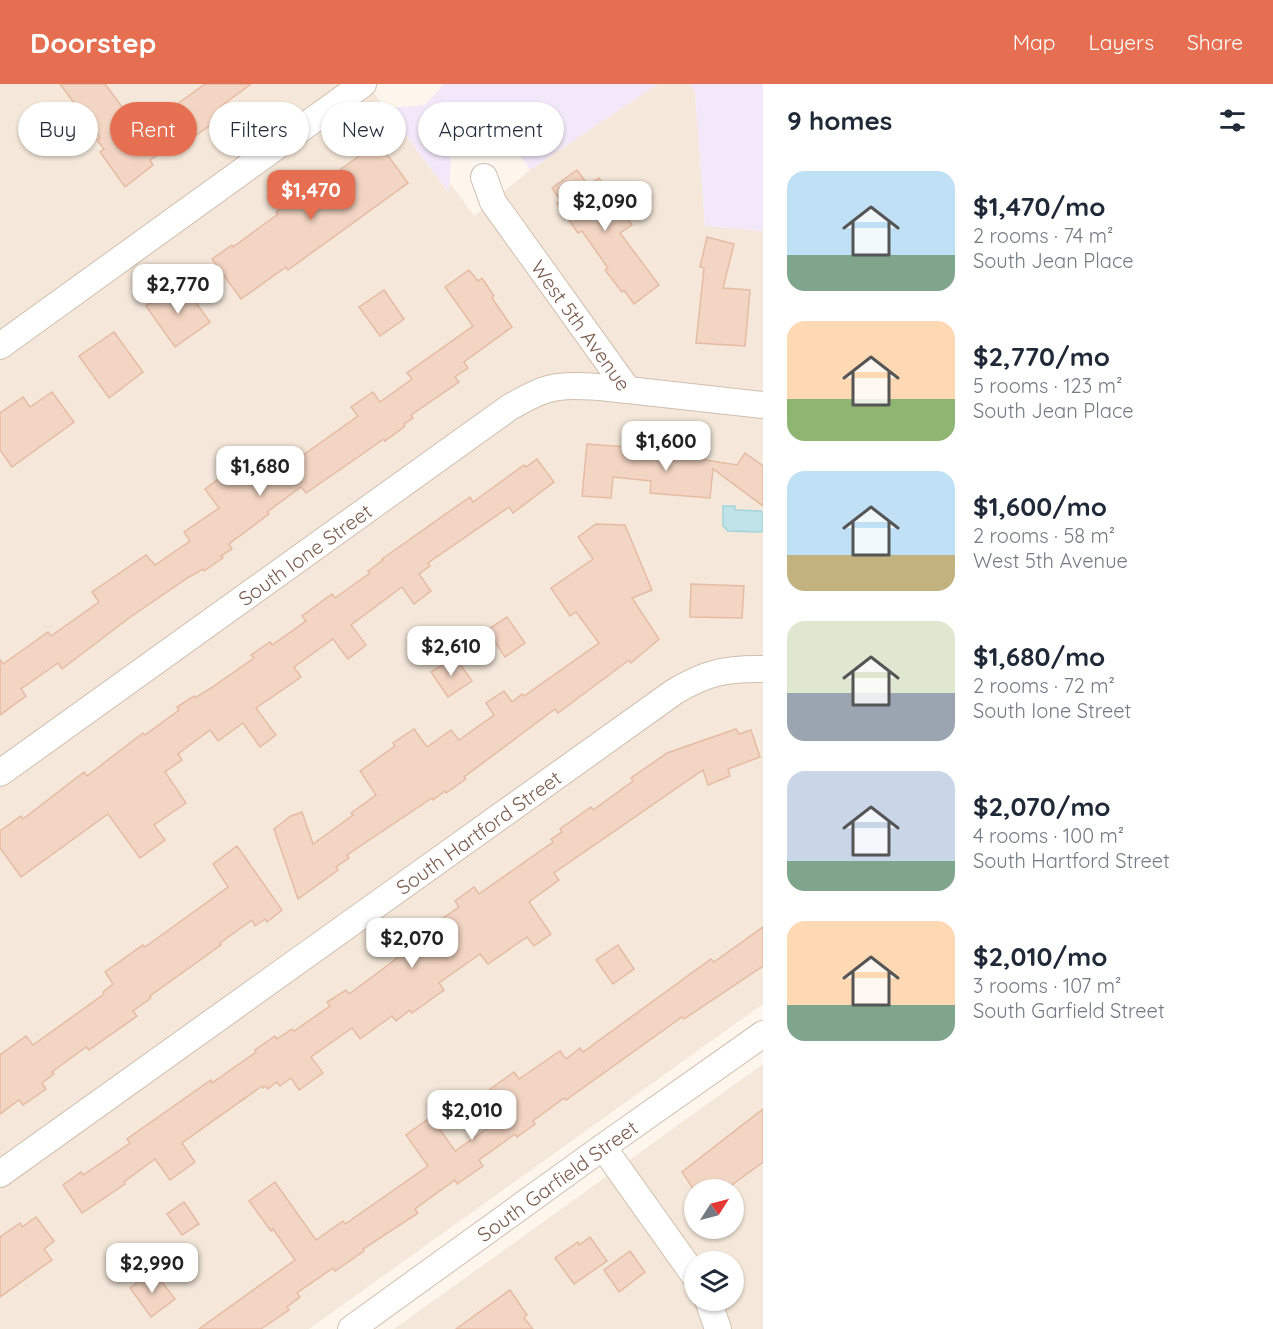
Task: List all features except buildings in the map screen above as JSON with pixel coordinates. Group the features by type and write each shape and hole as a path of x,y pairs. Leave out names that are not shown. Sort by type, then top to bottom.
{"street":[{"path":"0,346 363,84"},
{"name":"West 5th Avenue","path":"484,177 493,202 628,390 763,405"},
{"name":"South Ione Street","path":"0,773 510,407 535,394 556,387 579,386 628,390"},
{"name":"South Hartford Street","path":"0,1174 674,692 711,673 732,669 763,669"},
{"name":"South Garfield Street","path":"351,1329 763,1034"},
{"path":"603,1147 684,1261"},
{"path":"712,1311 718,1329"}],"shaded area":[{"path":"0,84 367,84 380,102 321,102 321,156 406,156 406,136 418,152 418,156 421,156 448,192 450,183 474,216 530,170 551,156 564,156 564,147 658,84 690,84 695,92 705,226 763,231 763,1004 309,1329 0,1329"},
{"path":"444,84 658,84 564,147 564,102 428,102"},
{"path":"690,84 763,84 763,231 705,226 695,92"},
{"path":"406,106 418,106 418,151 406,135"},
{"path":"422,156 451,156 449,193"},
{"path":"521,156 551,156 530,170"},
{"path":"763,1064 763,1329 394,1329"}],"water":[{"path":"723,506 735,506 735,510 761,511 763,530 761,532 728,531 723,526"}]}
